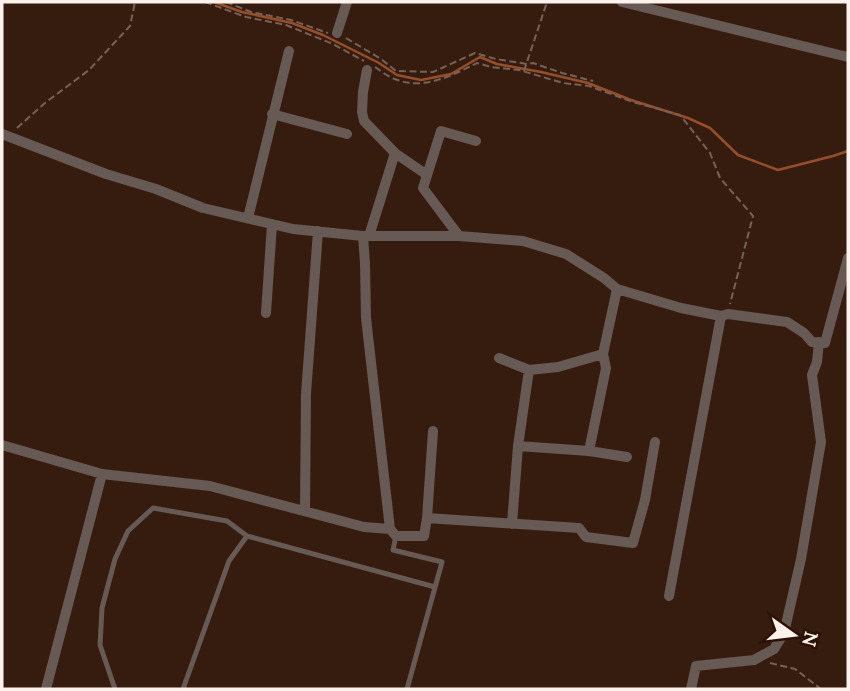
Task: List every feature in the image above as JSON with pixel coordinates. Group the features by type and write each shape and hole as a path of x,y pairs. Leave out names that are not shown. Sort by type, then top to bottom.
{"street":[{"path":"337,33 347,2"},
{"path":"625,2 848,57"},
{"path":"247,218 289,51"},
{"path":"367,70 362,102 364,121 396,153 428,175"},
{"path":"272,114 347,134"},
{"path":"458,236 424,188 440,131 476,141"},
{"path":"5,135 203,208 293,229 366,236 458,236 523,241 566,254 617,289 681,308 787,322 812,342 825,343 848,258"},
{"path":"393,532 366,318 365,263 366,236 396,153"},
{"path":"265,313 272,224"},
{"path":"305,511 306,394 318,231"},
{"path":"589,450 606,368 603,354 617,289"},
{"path":"669,596 724,315"},
{"path":"691,689 696,666 754,660 774,649 784,633 801,559 821,442 812,375 817,362 819,342"},
{"path":"499,358 530,370 558,367 603,354"},
{"path":"512,524 518,446 530,370"},
{"path":"2,445 102,474 210,486 364,527 425,536 433,431"},
{"path":"427,518 579,528 586,537 633,543 645,500 655,442"},
{"path":"518,446 589,450 627,457"},
{"path":"46,689 102,474"}],"lane":[{"path":"115,689 100,645 102,608 115,559 128,531 153,508 227,521 247,536 435,587"},
{"path":"393,532 393,550 442,562 407,689"},
{"path":"183,689 229,561 247,536"}],"path":[{"path":"5,135 89,70 130,26 135,2"},
{"path":"205,2 246,17 286,25 333,44 396,80 421,83 448,77 477,63 519,70 563,83 589,86 680,115 710,153 720,178 753,216 724,315"},
{"path":"226,2 251,12 291,20 324,33 337,33 396,71 433,72 475,53 496,59 533,63 593,81"},
{"path":"523,72 547,2"},
{"path":"754,660 796,669 821,689"}],"waterway":[{"path":"214,2 242,12 292,23 323,35 397,75 421,80 451,74 480,57 497,64 588,83 710,128 738,155 778,170 848,151"}]}
